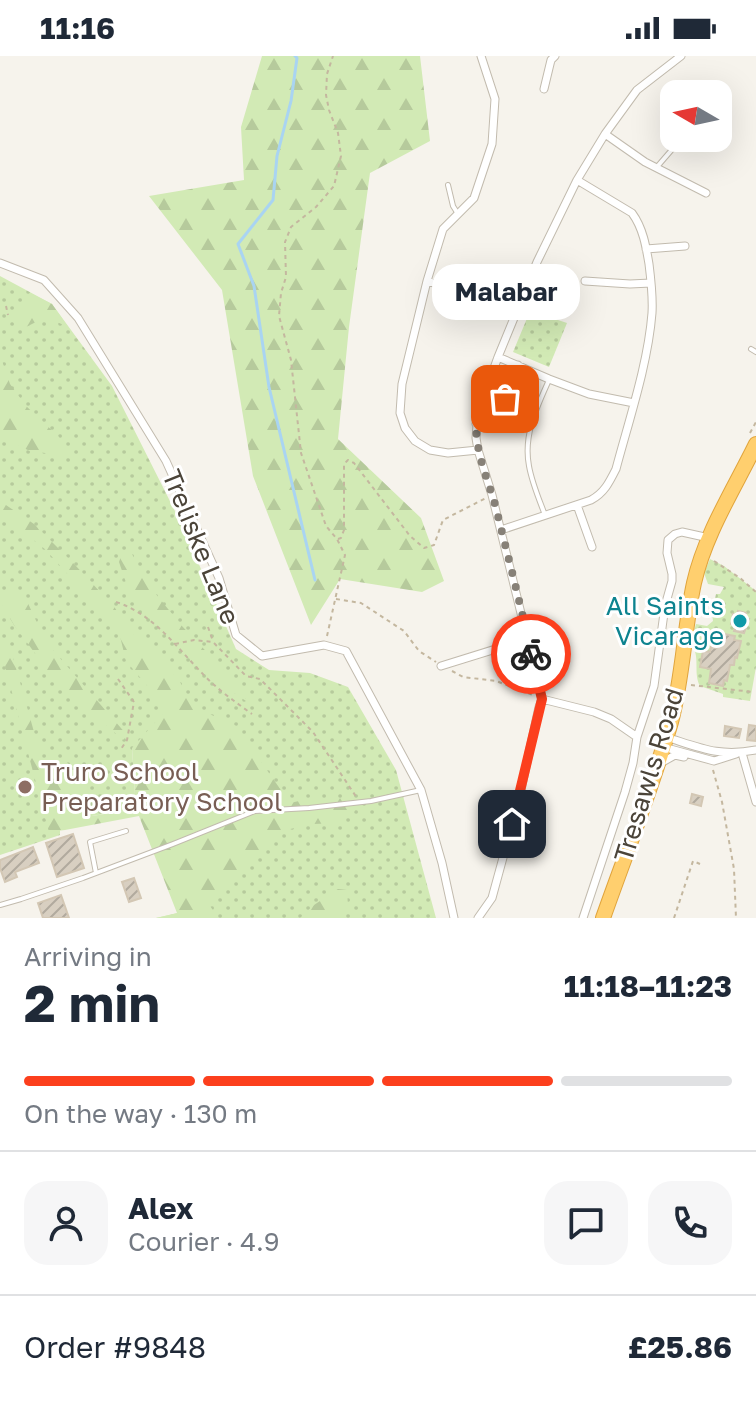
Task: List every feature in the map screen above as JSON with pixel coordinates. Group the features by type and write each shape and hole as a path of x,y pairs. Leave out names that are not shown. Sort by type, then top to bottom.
{"highway":[{"name":"Tresawls Road","path":"603,918 664,742 679,684 694,583 702,555 756,444"}],"street":[{"path":"478,450 448,453 430,450 415,441 405,428 400,413 402,384 443,229 474,198 492,144 495,99 481,56"},
{"path":"544,89 551,60 555,56"},
{"path":"478,918 492,898 542,699 478,450 476,424 498,357 548,238 577,180 637,90 681,56"},
{"path":"605,134 656,168 706,193"},
{"path":"501,530 577,505 600,495 607,488 616,469 648,340 652,312 651,283 638,221 632,213 577,180"},
{"path":"646,249 685,246"},
{"name":"Treliske Lane","path":"0,263 44,280 78,318 103,357 166,461 219,578 236,635 262,656 324,645"},
{"path":"427,281 518,309"},
{"path":"585,281 651,283"},
{"path":"498,357 589,394 634,403"},
{"path":"476,424 495,426 518,365"},
{"path":"577,505 592,547"},
{"path":"583,918 625,792 637,737 654,686 665,606 672,581 668,540 682,532 709,538"},
{"path":"441,666 528,639"},
{"path":"324,645 346,651 421,790 454,918"},
{"path":"542,699 594,712 611,719 637,737"},
{"path":"664,742 717,753 742,753"},
{"path":"664,742 714,761"},
{"path":"657,766 675,755 714,761 756,750"},
{"path":"742,753 756,802"}],"lane":[{"path":"656,168 670,152"},
{"path":"448,185 458,214"},
{"path":"545,515 528,464 528,444 537,406 549,379"},
{"path":"0,905 96,873 255,811 360,802 421,790"},
{"path":"96,873 90,842 126,831"}],"path":[{"path":"324,645 345,555 326,526 301,453 291,360 279,316 286,277 285,242 291,227 316,207 334,186 341,156 338,133 326,95 327,74 333,56"},
{"path":"6,306 8,315"},
{"path":"337,539 341,538 344,530 344,464 348,460 354,463 410,536 424,548 434,545 443,520 492,495"},
{"path":"702,555 724,566 756,592"},
{"path":"335,599 361,603 404,631 419,651 463,677 496,681 542,699"},
{"path":"116,602 132,607 157,626 210,682 252,714"},
{"path":"208,627 213,642 246,676 260,679 313,732 360,802"},
{"path":"175,644 194,640 213,642"},
{"path":"118,679 134,702 127,740 121,749"},
{"path":"679,684 753,692"},
{"path":"705,750 722,802 730,844 736,918"},
{"path":"674,918 693,861 700,864"}],"green space":[{"path":"262,56 420,56 430,141 370,173 349,327 338,439 421,518 444,581 422,592 340,579 311,625 253,476 222,290 149,196 244,180 241,127"},
{"path":"0,276 52,304 112,386 180,521 236,649 269,670 310,673 348,687 396,770 436,918 156,918 209,906 132,748 136,809 60,821 60,835 0,855"},
{"path":"30,293 52,304 68,327 46,317 20,330 15,327 13,320 26,304"},
{"path":"533,304 545,306 543,315 567,323 549,367 513,352"},
{"path":"0,355 10,384 26,406 59,437 68,456 30,451 0,437"},
{"path":"0,501 34,524 76,566 115,608 130,631 163,661 194,707 236,726 290,803 346,798 357,805 354,812 340,823 313,824 281,831 210,906 216,918 156,918 177,913 139,816 49,832 5,666 0,659 0,636 11,650 43,764 52,758 63,759 78,772 92,816 136,809 132,748 167,709 126,661 119,632 46,550 21,530 0,519"},
{"path":"131,552 147,583 249,703 210,677 130,594 119,562 122,553"},
{"path":"710,559 756,591 756,667 750,701 723,697 723,694 700,686 698,681 693,647 698,638 693,635 696,624 707,626 713,621 716,594 720,594 724,587 708,584 704,573"},
{"path":"14,592 25,597 46,642 127,735 123,740 54,679 14,625 0,602 0,595"},
{"path":"338,889 347,890 345,918 300,918 314,905"}],"building":[{"path":"519,378 532,383 517,423 504,419"},
{"name":"All Saints Vicarage","path":"738,611 746,613 745,619 749,619 744,633 734,631 736,625 731,624 733,614 737,615"},
{"path":"719,633 735,636 734,640 741,641 737,658 734,665 730,665 723,686 709,683 711,669 700,667 703,651 710,652 711,647 716,648"},
{"path":"749,725 756,726 756,741 747,740"},
{"path":"725,726 741,729 739,738 724,736"},
{"path":"692,794 703,797 701,806 690,803"},
{"path":"73,834 84,868 57,877 46,843"},
{"path":"33,847 39,863 15,872 17,877 5,882 0,860"},
{"path":"134,878 141,898 129,902 122,882"},
{"path":"61,895 69,918 43,918 38,903"}],"waterway":[{"path":"295,56 291,101 277,156 273,200 238,244 254,286 269,387 315,580"}],"way so far":[{"path":"505,399 495,426 476,424 476,438 531,654"}],"place":[{"name":"Malabar","path":"505,399"},
{"name":"All Saints Vicarage","path":"740,621"},
{"name":"Truro School Preparatory School","path":"25,787"}],"route":[{"path":"512,824 542,699 531,654"}]}
